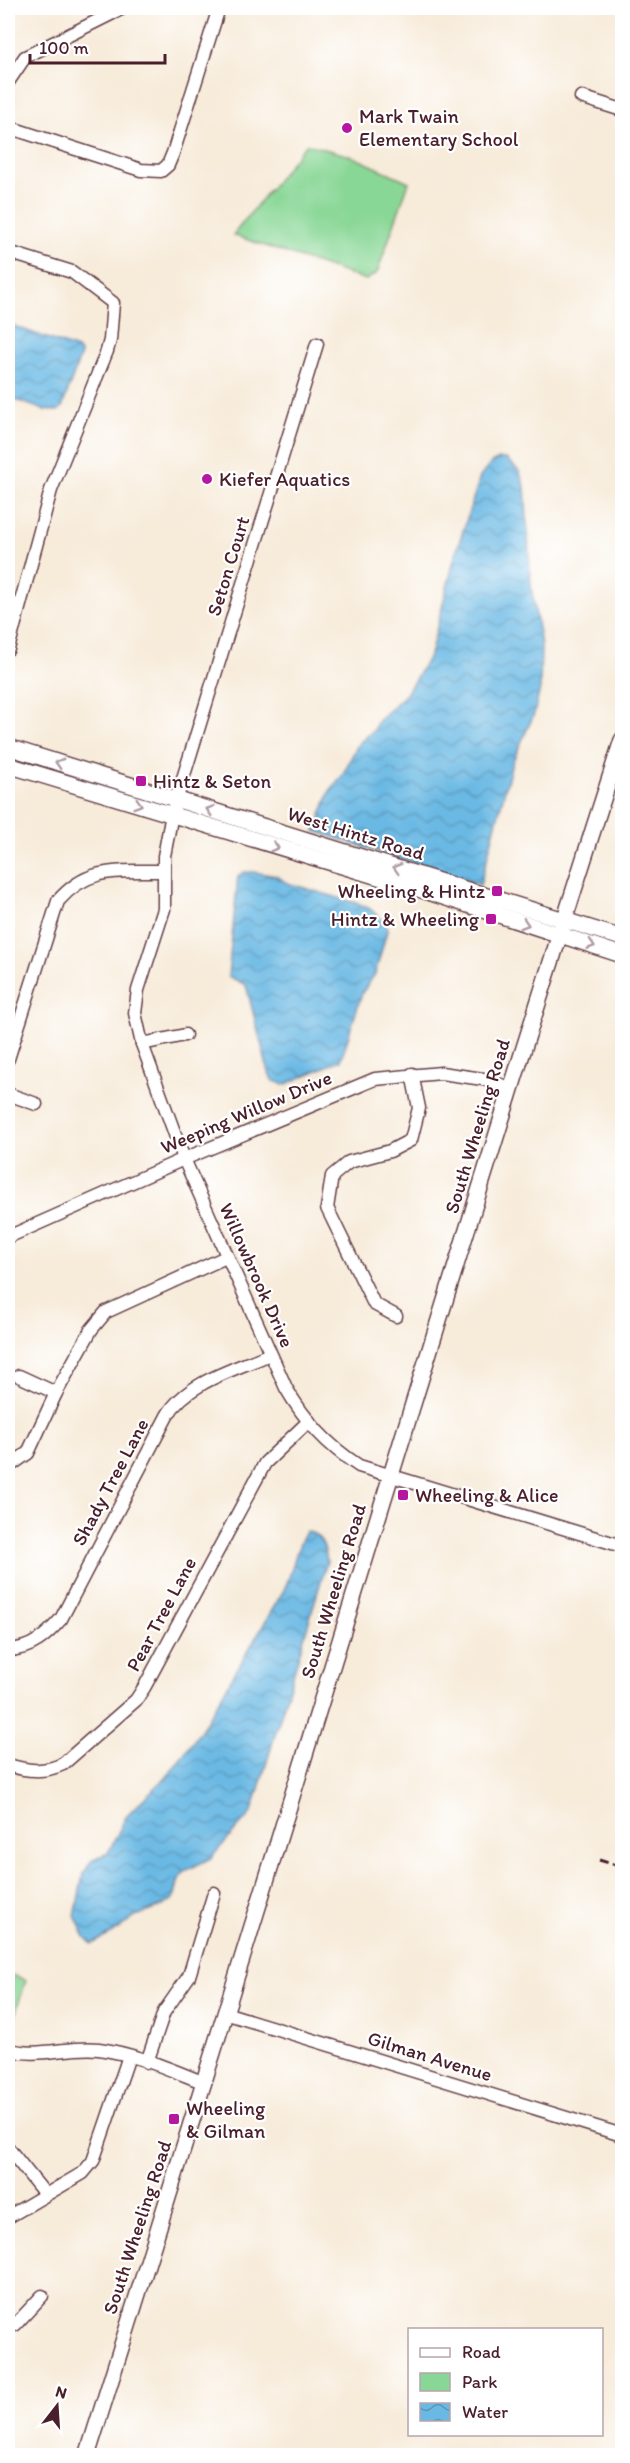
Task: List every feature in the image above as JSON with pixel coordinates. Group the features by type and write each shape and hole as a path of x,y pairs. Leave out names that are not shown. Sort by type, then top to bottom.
{"main road":[{"name":"South Wheeling Road","path":"87,2456 205,2083 510,1088 622,740"},
{"name":"West Hintz Road","path":"8,747 174,807 562,927 622,938"},
{"name":"West Hintz Road","path":"8,765 174,807"},
{"name":"West Hintz Road","path":"562,927 622,955"}],"street":[{"path":"8,82 25,57 123,8"},
{"path":"8,127 141,170 161,171 168,165 173,153 219,8"},
{"path":"581,97 622,110"},
{"path":"8,252 72,272 113,303 107,351 51,490 8,649"},
{"name":"Seton Court","path":"174,807 317,344"},
{"name":"Willowbrook Drive","path":"174,807 163,871 164,909 138,990 135,1013 142,1044 184,1159 226,1257 292,1399 333,1449 358,1466 622,1546"},
{"path":"8,1059 58,901 76,884 95,874 163,871"},
{"path":"142,1044 185,1035"},
{"name":"Weeping Willow Drive","path":"8,1237 375,1078 441,1073 483,1079 510,1088"},
{"path":"396,1316 374,1304 327,1208 332,1176 349,1162 390,1151 411,1140 418,1108 412,1074"},
{"path":"8,1094 36,1104"},
{"path":"8,1467 28,1453 56,1393 95,1324 106,1312 226,1257"},
{"name":"Shady Tree Lane","path":"8,1650 33,1644 45,1636 61,1619 177,1401 192,1389 270,1354"},
{"path":"19,1376 56,1393"},
{"name":"Pear Tree Lane","path":"8,1765 32,1771 63,1764 136,1700 146,1686 266,1463 309,1421"},
{"path":"147,2062 164,2012 189,1976 214,1893"},
{"name":"Gilman Avenue","path":"225,2013 622,2135"},
{"path":"8,2049 42,2053 74,2048 99,2049 129,2056 205,2083"},
{"path":"8,2217 83,2173 93,2161 129,2056"},
{"path":"8,2148 45,2194"},
{"path":"8,2320 15,2325 42,2296"}],"green space":[{"path":"306,144 351,156 409,182 377,273 366,280 233,235"},
{"path":"8,1974 26,1980 11,2027 8,2026"}],"water":[{"path":"8,324 77,349 81,354 62,407 58,411 44,410 8,397"},
{"path":"499,459 506,459 519,471 525,486 531,586 541,645 540,689 534,714 512,763 480,885 315,831 330,791 342,776 358,744 374,730 377,722 406,694 430,655 455,556 480,477 491,463"},
{"path":"244,872 277,876 287,883 356,903 370,909 387,924 375,974 362,993 341,1060 284,1085 272,1080 268,1070 246,985 228,976 238,876"},
{"path":"306,1531 319,1538 324,1546 327,1561 252,1812 211,1858 185,1871 179,1879 174,1898 165,1905 134,1917 113,1933 92,1944 85,1937 75,1916 83,1875 91,1861 108,1853 127,1815 170,1773 200,1732 284,1590"}],"railway":[{"path":"599,1860 622,1867"}],"place":[{"name":"Mark Twain Elementary School","path":"347,128"},
{"name":"Kiefer Aquatics","path":"207,479"},
{"name":"Hintz & Seton","path":"141,781"},
{"name":"Wheeling & Hintz","path":"497,891"},
{"name":"Hintz & Wheeling","path":"491,919"},
{"name":"Wheeling & Alice","path":"403,1495"},
{"name":"Wheeling & Gilman","path":"174,2119"}]}
